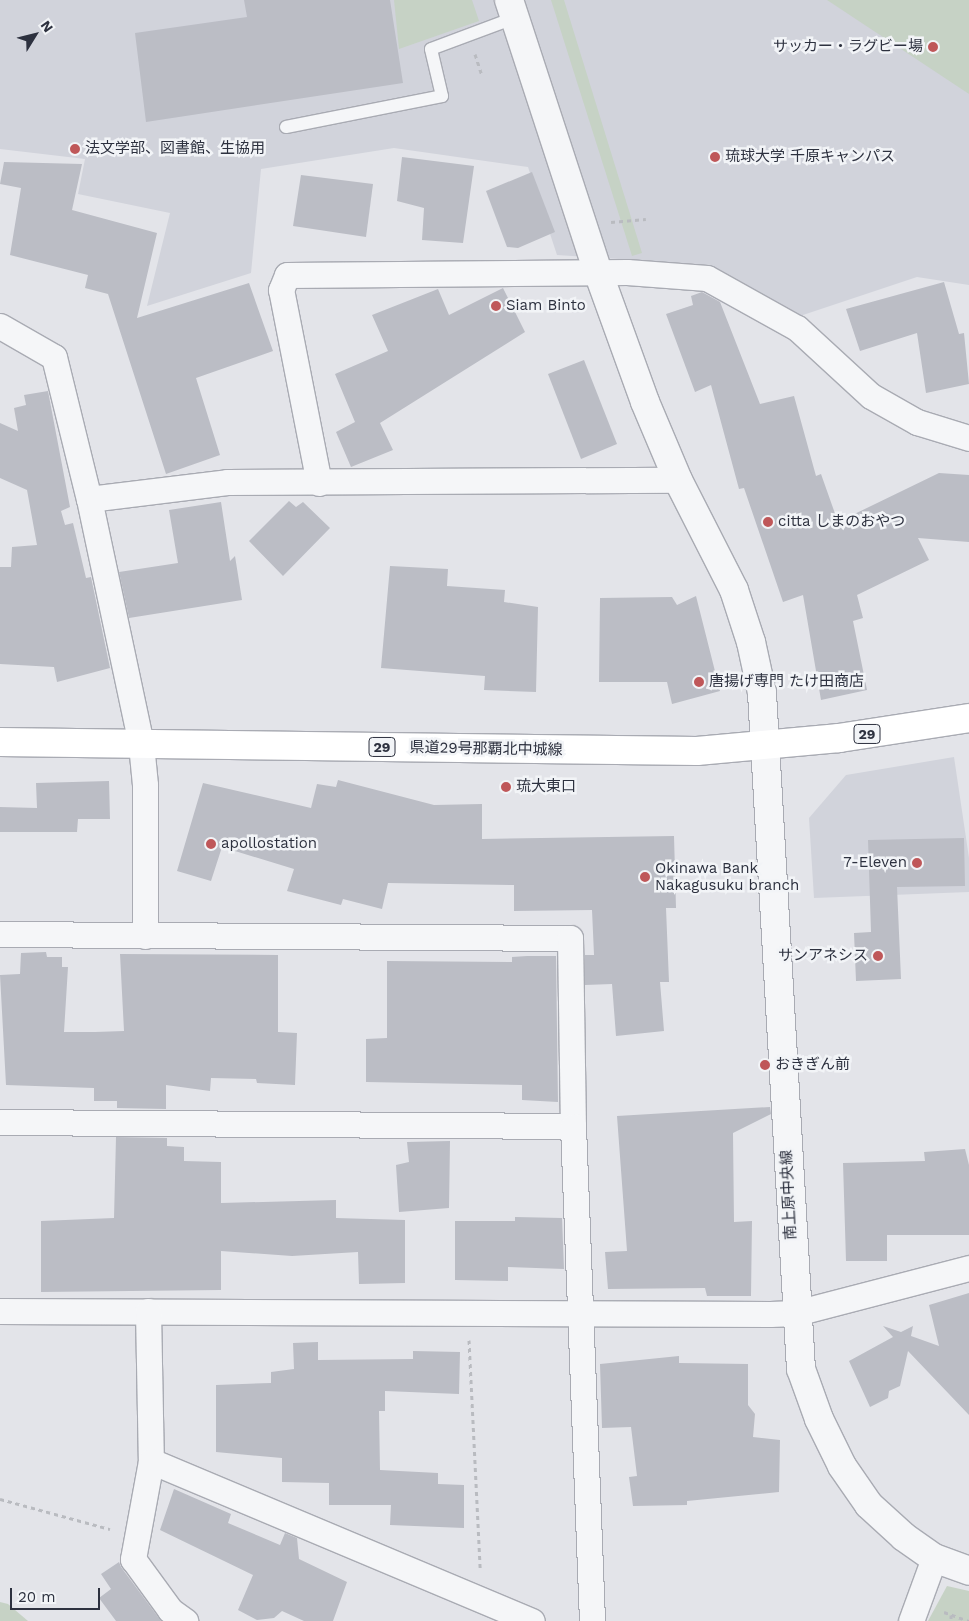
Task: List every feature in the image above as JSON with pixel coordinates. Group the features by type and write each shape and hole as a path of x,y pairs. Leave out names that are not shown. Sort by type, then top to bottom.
{"main road":[{"name":"県道29号那覇北中城線","path":"0,742 659,751 764,746 969,718"}],"street":[{"name":"南上原中央線","path":"512,9 598,272 678,480 724,566 743,614 762,693 796,1313 801,1369 819,1419 842,1466 869,1505 904,1537 934,1558 969,1571"},
{"path":"319,483 281,290 287,275 598,272 707,278 797,328 871,396 917,422 969,438"},
{"path":"0,326 54,357 89,499 141,744 145,785 145,936"},
{"path":"89,499 227,482 678,480"},
{"path":"0,934 570,938 574,1126 592,1621"},
{"path":"0,1122 574,1126"},
{"path":"0,1311 581,1316 796,1313 969,1268"},
{"path":"148,1311 151,1461 135,1536 133,1559 170,1610 185,1621"},
{"path":"151,1461 532,1621"},
{"path":"912,1621 934,1558"}],"lane":[{"path":"286,127 442,96 431,49 512,9"}],"path":[{"path":"610,222 646,219"},
{"path":"468,1315 482,1600"},
{"path":"0,1500 135,1536"},
{"path":"939,1610 969,1621"},
{"path":"951,1615 951,1621"}],"shaded area":[{"name":"琉球大学 千原キャンパス","path":"0,0 969,0 969,285 917,277 800,316 711,265 557,255 528,167 394,148 261,169 251,273 147,306 170,213 78,194 85,159 0,149"},
{"path":"954,757 969,858 969,892 814,898 809,818 846,775"}],"green space":[{"path":"394,0 472,0 479,21 399,49"},
{"path":"551,0 564,0 642,253 632,256"},
{"name":"サッカー・ラグビー場","path":"827,0 969,0 969,94"},
{"path":"947,1586 969,1591 969,1621 928,1621"},
{"path":"0,1602 8,1604 28,1621 0,1621"}],"building":[{"path":"244,0 390,0 403,83 146,122 135,33 247,17"},
{"path":"402,157 474,166 463,243 422,240 424,208 397,201"},
{"path":"4,162 82,164 72,210 157,233 137,318 249,283 273,351 196,378 220,455 166,474 108,294 85,288 88,275 10,255 21,188 0,184"},
{"path":"532,172 555,232 518,248 507,247 486,191"},
{"path":"301,175 373,184 366,237 293,226"},
{"path":"944,282 959,334 964,333 969,384 926,393 917,333 860,351 846,309"},
{"path":"503,288 525,332 380,423 393,450 351,467 336,432 355,422 335,374 388,351 372,315 438,289 449,315"},
{"path":"702,292 720,302 760,404 794,396 816,476 821,474 838,522 939,473 969,475 969,542 918,538 929,560 857,595 863,618 853,621 867,690 821,700 803,595 783,602 744,488 739,489 711,385 695,392 666,314 693,305 691,296"},
{"path":"584,360 617,444 581,459 548,374"},
{"path":"48,391 70,507 61,511 65,525 73,523 86,578 91,577 110,668 57,682 54,667 0,664 0,567 11,567 12,547 37,545 27,490 0,478 0,423 18,431 14,408 26,405 24,395"},
{"path":"289,501 296,507 303,502 330,528 283,576 249,541"},
{"path":"221,502 230,561 235,556 242,600 129,618 119,572 178,563 169,510"},
{"path":"390,566 448,569 447,586 505,590 504,602 538,607 536,692 484,690 485,676 381,668"},
{"path":"696,596 720,691 672,704 667,682 599,682 600,598 672,597 677,605"},
{"path":"338,780 434,805 482,804 482,839 674,836 676,908 666,908 669,982 660,982 664,1031 616,1036 612,984 585,985 585,955 594,955 592,910 514,911 514,885 388,883 382,909 343,899 341,905 287,891 294,869 222,847 211,881 177,871 203,783 311,808 317,784 336,787"},
{"path":"109,781 110,819 78,819 77,832 0,832 0,807 37,808 36,783"},
{"path":"964,838 965,886 897,887 901,979 856,981 854,933 871,932 868,840"},
{"path":"46,952 47,957 62,957 62,967 68,967 64,1032 124,1031 120,954 278,955 278,1032 297,1033 295,1085 257,1083 256,1079 211,1078 210,1091 166,1085 166,1109 117,1108 117,1101 94,1101 94,1088 6,1085 0,975 20,974 21,953"},
{"path":"556,956 558,1102 522,1100 522,1085 366,1082 366,1039 387,1038 387,961 512,962 512,957"},
{"path":"770,1107 771,1114 733,1133 734,1222 752,1221 751,1296 707,1296 705,1288 608,1289 605,1252 627,1251 617,1116"},
{"path":"116,1137 167,1138 167,1146 184,1147 184,1161 221,1162 221,1203 336,1200 336,1218 405,1220 405,1283 359,1284 358,1252 292,1256 221,1251 221,1290 41,1292 41,1221 114,1218"},
{"path":"450,1141 449,1208 399,1212 396,1165 409,1162 407,1142"},
{"path":"965,1149 969,1165 969,1235 887,1235 887,1261 846,1261 843,1163 925,1161 924,1152"},
{"path":"515,1217 562,1218 564,1269 508,1267 508,1281 455,1280 455,1221 515,1221"},
{"path":"969,1293 969,1415 908,1351 900,1386 889,1391 888,1398 870,1407 849,1361 893,1337 883,1326 901,1332 913,1326 911,1336 939,1346 929,1305"},
{"path":"318,1342 318,1360 413,1359 413,1351 460,1352 459,1394 385,1391 385,1411 379,1411 380,1470 438,1473 438,1484 464,1485 464,1528 390,1525 391,1505 329,1505 329,1483 282,1482 282,1458 216,1452 216,1385 271,1383 271,1372 294,1369 293,1343"},
{"path":"679,1356 679,1363 748,1364 748,1405 755,1414 753,1437 780,1440 779,1492 687,1501 687,1505 633,1506 629,1477 637,1476 631,1427 602,1428 600,1364"},
{"path":"174,1489 231,1514 228,1523 280,1545 285,1533 297,1538 299,1559 347,1582 333,1621 304,1621 282,1611 274,1618 257,1620 238,1610 253,1575 160,1530"},
{"path":"119,1562 161,1621 116,1621 99,1598 111,1589 101,1574"}],"place":[{"name":"サッカー・ラグビー場","path":"933,47"},
{"name":"法文学部、図書館、生協用","path":"75,149"},
{"name":"琉球大学 千原キャンパス","path":"715,157"},
{"name":"Siam Binto","path":"496,306"},
{"name":"citta しまのおやつ","path":"768,522"},
{"name":"唐揚げ専門 たけ田商店","path":"699,682"},
{"name":"琉大東口","path":"506,787"},
{"name":"apollostation","path":"211,844"},
{"name":"7-Eleven","path":"917,863"},
{"name":"Okinawa Bank Nakagusuku branch","path":"645,877"},
{"name":"サンアネシス","path":"878,956"},
{"name":"おきぎん前","path":"765,1065"}]}
